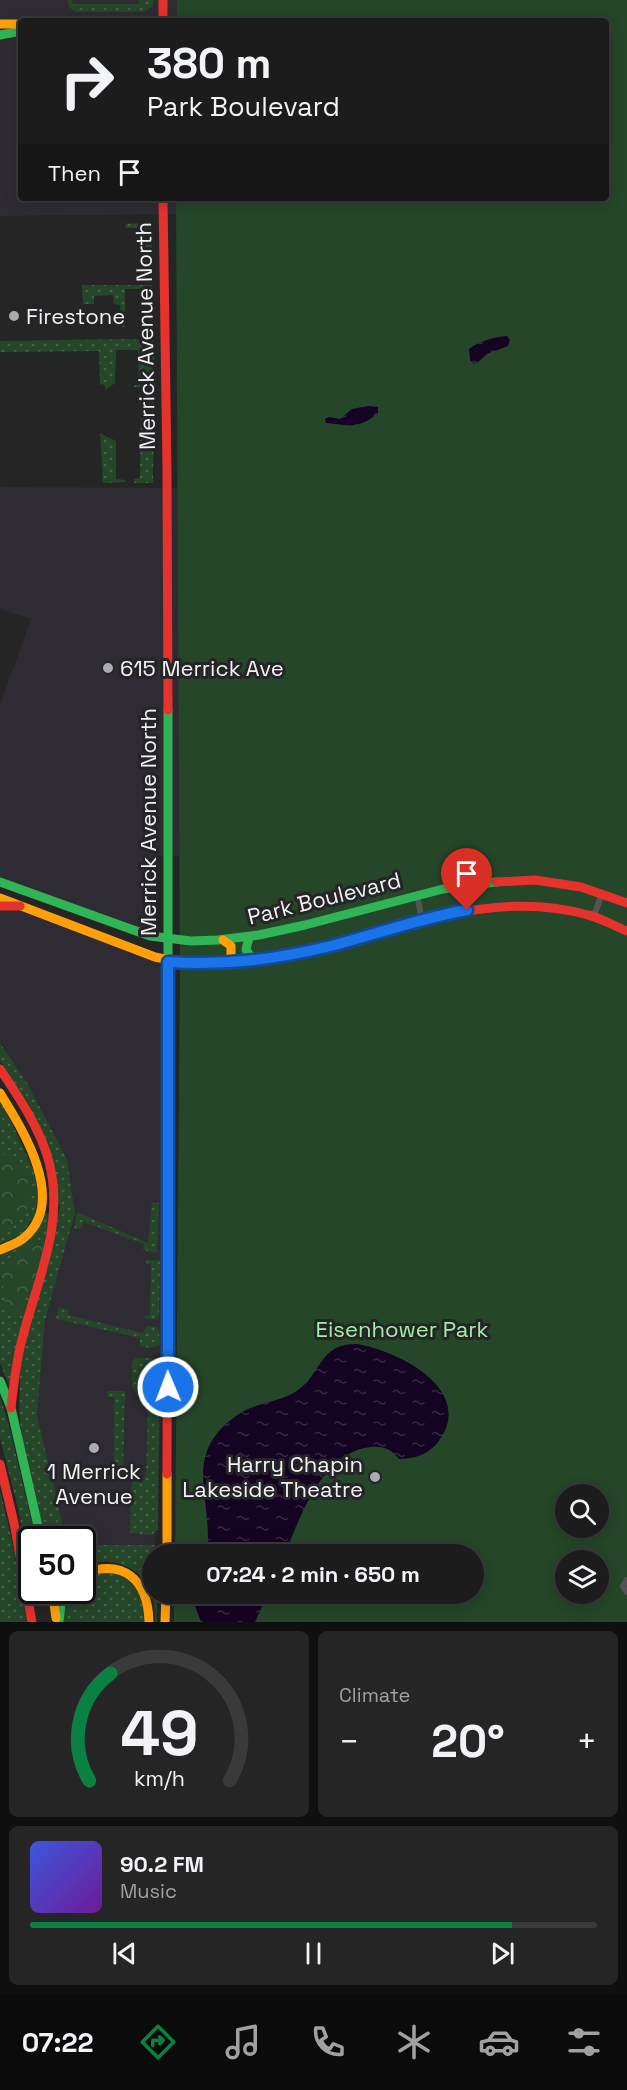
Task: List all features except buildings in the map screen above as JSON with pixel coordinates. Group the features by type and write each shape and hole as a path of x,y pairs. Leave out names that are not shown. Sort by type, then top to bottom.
{"main road":[{"path":"163,0 163,18"},
{"path":"0,24 18,24"},
{"path":"0,35 18,32"},
{"name":"Merrick Avenue North","path":"163,201 168,941 167,1544"},
{"name":"Park Boulevard","path":"0,882 168,941 223,940 298,929 417,895 466,884 519,879 562,883 602,893 627,903"},
{"name":"Park Boulevard","path":"0,898 168,962 204,965 254,961 333,945 422,920 499,904 540,905 594,916 627,931"},
{"path":"0,906 20,906"},
{"path":"249,937 246,950 248,956 254,961"},
{"path":"223,940 231,945 231,959 228,964"},
{"path":"0,1069 19,1098 44,1145 52,1176 55,1201 52,1239 21,1341 11,1408"},
{"path":"0,1093 21,1125 32,1148 38,1164 43,1194 40,1213 29,1234 10,1247 0,1250"},
{"path":"0,1381 11,1408 38,1526"},
{"path":"0,1464 17,1535 32,1622"},
{"path":"96,1570 104,1567 114,1568 128,1574 143,1589 149,1607 149,1622"},
{"path":"55,1604 58,1622"},
{"path":"58,1622 61,1604"},
{"path":"165,1622 166,1604"}],"street":[{"path":"594,916 602,893"},
{"name":"Park Boulevard","path":"417,895 422,920"},
{"path":"627,1580 623,1586 627,1592"}],"shaded area":[{"path":"0,0 177,0 177,18 18,18 18,201 176,201 176,214 0,216"},
{"path":"0,487 179,488 180,856 156,856 152,934 0,879 0,705 31,619 0,609"},
{"path":"0,896 170,960 166,1308 155,1544 96,1545 96,1526 62,1526 37,1415 45,1320 75,1213 67,1159 26,1081 0,1043"}],"green space":[{"path":"68,0 72,0 73,4 139,4 139,0 153,0 153,6 144,12 75,12 69,7"},
{"name":"Eisenhower Park","path":"177,0 627,0 627,1622 174,1622 174,1604 484,1604 484,1544 175,1544 180,976 176,201 609,201 609,18 177,18"},
{"path":"146,223 152,227 152,266 139,266 144,263 145,236 140,235 139,228 126,228 125,224"},
{"path":"82,285 152,285 152,329 142,328 142,325 148,324 148,289 125,289 125,327 121,327 120,305 114,304 113,295 94,296 94,304 83,304"},
{"path":"154,340 155,388 134,387 134,385 139,385 138,350 116,350 115,383 105,390 104,384 100,385 99,351 0,352 0,341"},
{"path":"141,399 154,399 153,483 134,483 134,479 140,478"},
{"path":"100,433 116,441 116,479 125,480 125,482 103,483"},
{"path":"0,1043 26,1081 67,1159 75,1213 45,1320 37,1415 63,1526 43,1526 22,1439 19,1408 24,1347 60,1207 29,1105 0,1061"},
{"path":"0,1098 37,1177 38,1198 34,1218 21,1235 0,1244"},
{"path":"0,1153 16,1160 34,1177 25,1217 0,1234"},
{"path":"152,1202 159,1203 157,1252 155,1253 143,1250 144,1244 84,1222 80,1229 74,1229 77,1212 148,1243"},
{"path":"45,1213 51,1214 9,1385 0,1363 0,1253 22,1244"},
{"path":"37,1240 46,1245 29,1293 12,1316 6,1306 0,1266 23,1253"},
{"path":"147,1260 160,1260 159,1317 156,1319 147,1319 144,1316 150,1315 151,1264 146,1263"},
{"path":"59,1307 69,1310 68,1315 143,1333 147,1326 157,1327 160,1345 145,1347 140,1345 140,1338 56,1319"},
{"path":"139,1358 154,1358 159,1363 158,1530 151,1535 130,1533 132,1477 146,1477 148,1406 141,1406 140,1399 132,1387 132,1361"},
{"path":"107,1391 125,1391 123,1478 114,1478 114,1397 107,1397"},
{"path":"0,1396 33,1526 21,1526 0,1438"},
{"path":"0,1490 18,1573 18,1604 24,1604 27,1622 0,1622"},
{"path":"96,1545 142,1545 142,1579 127,1566 112,1562 97,1562"},
{"path":"96,1572 122,1574 141,1594 146,1622 64,1622 67,1604 96,1604"},
{"path":"154,1604 157,1604 157,1622 155,1622"}],"water":[{"path":"507,336 510,340 508,346 487,354 477,363 470,360 469,349 473,346 497,337"},
{"path":"378,407 378,413 365,422 353,425 326,423 325,419 329,417 340,419 352,409"},
{"path":"356,1344 391,1354 427,1375 440,1389 447,1405 448,1422 439,1441 426,1452 411,1458 399,1459 383,1448 371,1447 354,1451 339,1460 316,1488 289,1544 207,1544 203,1477 205,1460 211,1443 222,1427 242,1412 278,1400 298,1390 328,1354 344,1345"},
{"path":"195,1604 263,1604 255,1622 201,1622"}],"traffic: fast":[{"path":"0,35 18,32"},
{"path":"168,710 168,1054"},
{"path":"0,882 150,936 191,941 259,935 443,889 496,882"},
{"path":"249,937 246,950 254,961"},
{"path":"0,1381 11,1408 38,1526"},
{"path":"59,1622 61,1604"}],"traffic: slow":[{"path":"0,24 18,24"},
{"path":"0,898 155,957 193,965 239,963 288,956 450,914"},
{"path":"223,940 231,946 231,959 228,964"},
{"path":"0,1093 29,1145 42,1185 42,1204 37,1222 25,1237 0,1250"},
{"path":"167,1474 167,1544"},
{"path":"96,1570 110,1569 131,1576 144,1594 149,1622"},
{"path":"54,1604 56,1618"},
{"path":"165,1622 166,1604"}],"traffic: jam":[{"path":"163,0 163,18"},
{"path":"163,201 168,710"},
{"path":"496,882 535,880 581,887 627,903"},
{"path":"0,906 20,906"},
{"path":"450,914 519,906 554,908 593,916 627,931"},
{"path":"167,1474 168,1054"},
{"path":"0,1069 28,1114 45,1149 53,1185 54,1207 48,1250 21,1345 11,1408"},
{"path":"0,1464 14,1523 32,1622"}],"place":[{"name":"Firestone","path":"14,316"},
{"name":"615 Merrick Ave","path":"108,668"},
{"name":"1 Merrick Avenue","path":"94,1448"},
{"name":"Harry Chapin Lakeside Theatre","path":"375,1477"}],"route":[{"path":"168,1387 168,962 204,965 277,958 467,910"}]}
